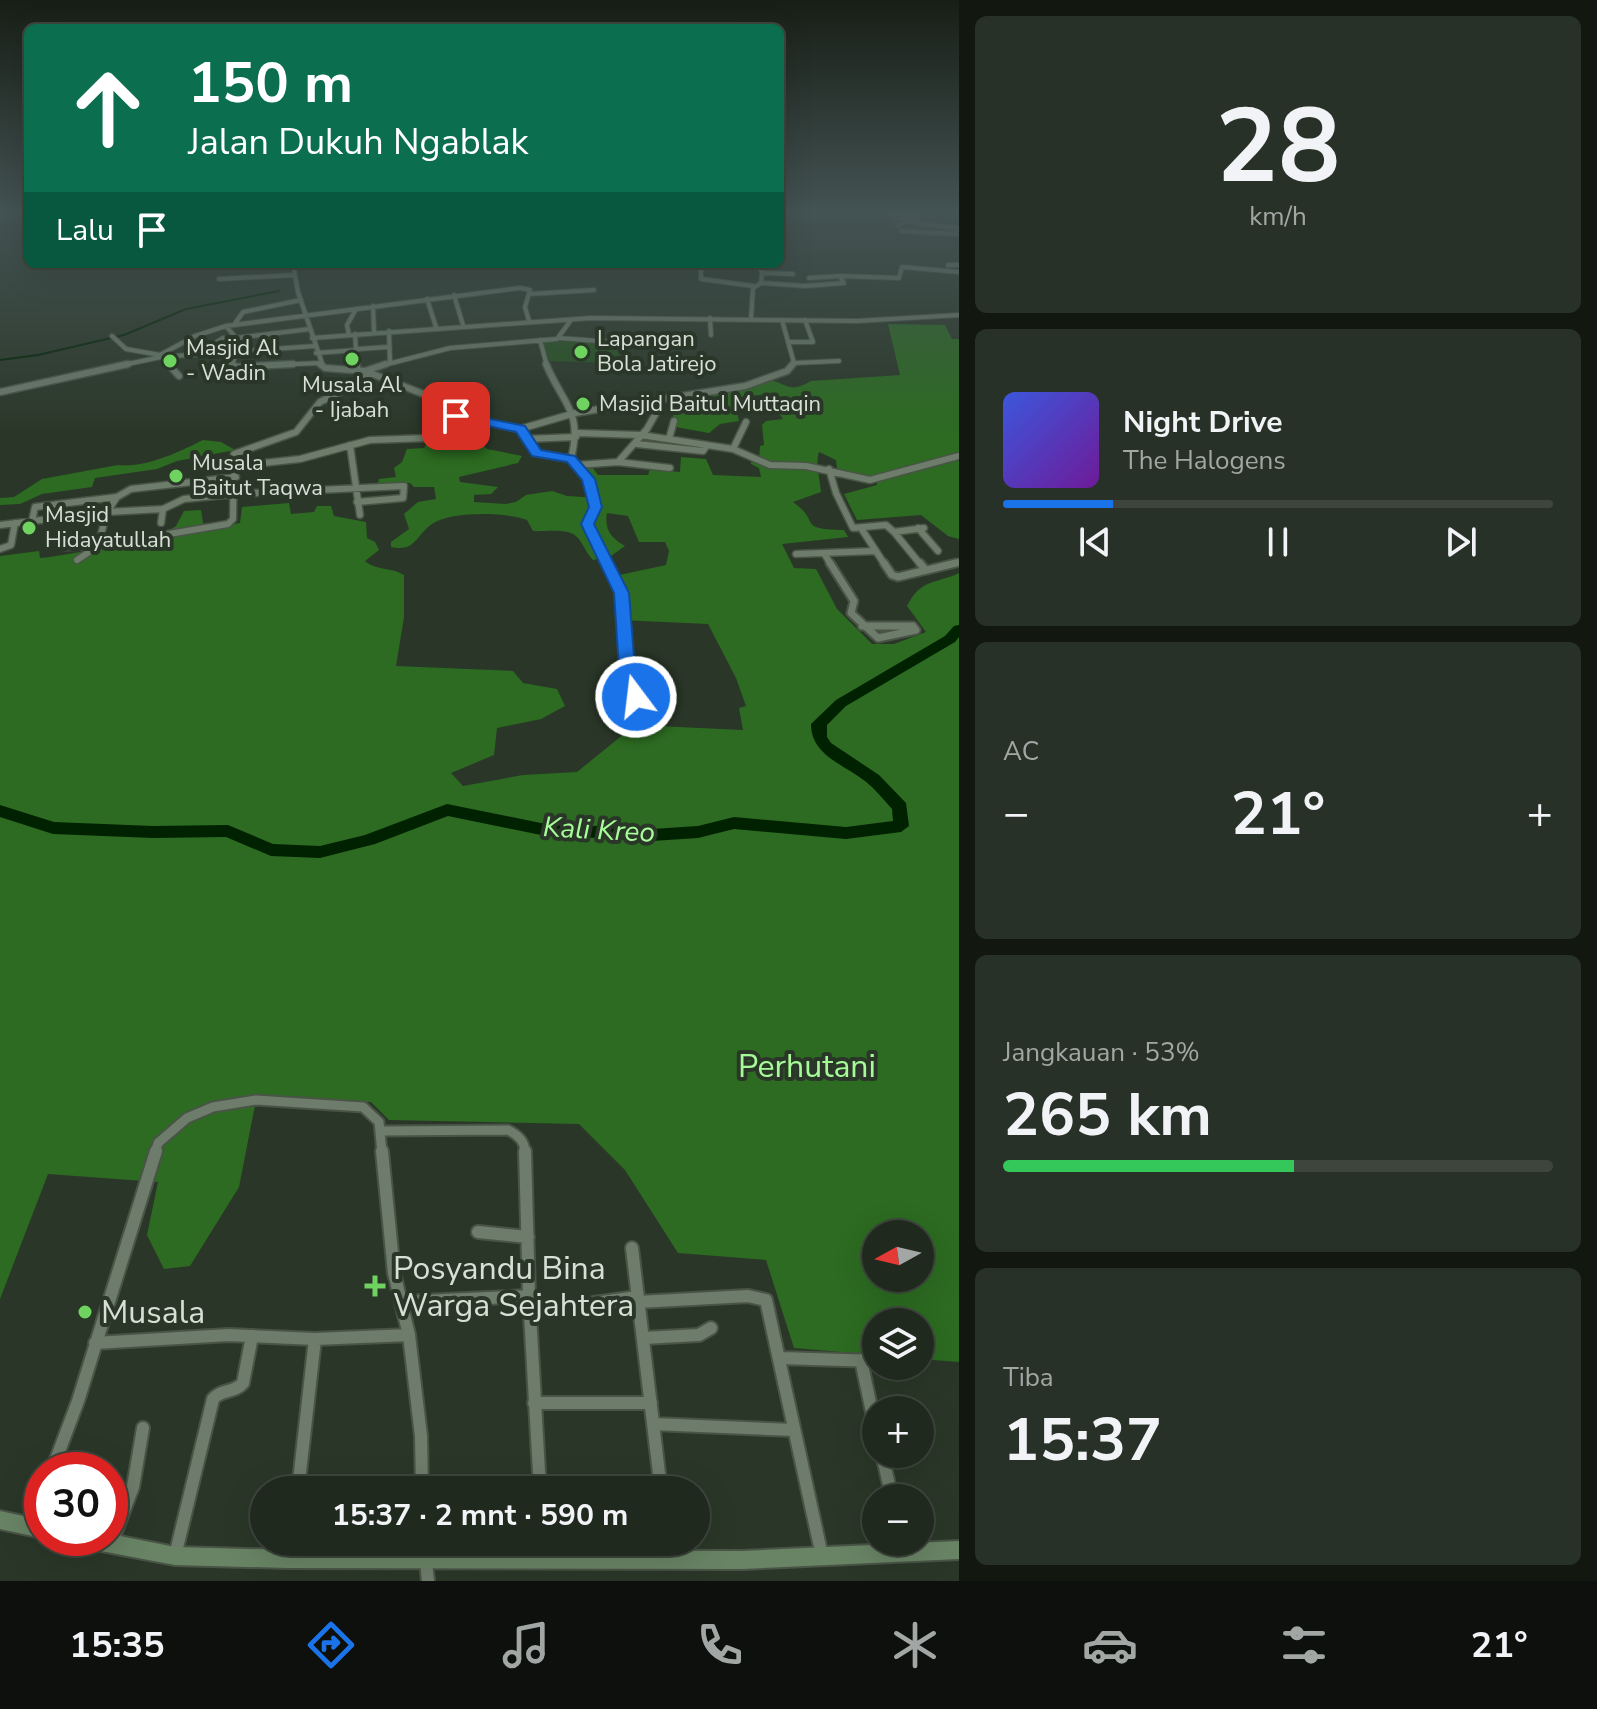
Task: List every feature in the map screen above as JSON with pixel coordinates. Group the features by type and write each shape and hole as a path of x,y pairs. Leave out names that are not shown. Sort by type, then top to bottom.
{"main road":[{"path":"0,1520 24,1525"},
{"path":"128,1548 175,1556 250,1552"},
{"path":"934,1549 959,1550"},
{"path":"710,1556 743,1560 862,1553"}],"street":[{"path":"297,286 316,353 325,368 367,372 436,399 456,416 520,429 575,413 745,386 787,371 794,363 839,361"},
{"path":"751,319 753,286"},
{"path":"160,356 195,336 226,326 520,288 530,290 525,307 528,341"},
{"path":"529,294 594,290"},
{"path":"454,295 463,325"},
{"path":"427,299 436,327"},
{"path":"234,325 243,312 301,300"},
{"path":"373,306 374,332"},
{"path":"356,309 347,325 358,349 357,370"},
{"path":"707,309 711,335"},
{"path":"312,338 463,325 571,320 805,320 959,315"},
{"path":"559,338 571,320"},
{"path":"782,320 794,363"},
{"path":"788,342 813,342 805,320"},
{"path":"226,326 236,338 240,352 232,364 236,367 320,363"},
{"path":"236,338 310,329"},
{"path":"389,331 390,363"},
{"path":"112,337 126,349 160,356 179,376"},
{"path":"207,354 208,348 223,338"},
{"path":"65,547 98,546 228,524 233,519 236,452 296,432 320,402 356,384 367,372 390,363 450,348 559,338 611,342"},
{"path":"540,340 546,366 575,413 577,435 571,459"},
{"path":"0,392 160,356 315,346"},
{"path":"316,353 388,347"},
{"path":"265,349 266,359"},
{"path":"618,462 637,444 655,417 660,406 658,400"},
{"path":"236,466 300,459 370,440 429,438 456,416"},
{"path":"669,439 674,421"},
{"path":"733,449 746,422"},
{"path":"520,429 536,453 571,459 588,479 596,507 588,524 589,530 621,593 627,669 636,697"},
{"path":"525,439 641,435 733,449 770,465 829,469 870,480 959,456"},
{"path":"637,444 703,451 707,445"},
{"path":"350,445 360,515"},
{"path":"577,465 618,462 670,468"},
{"path":"829,469 852,527 886,525 925,569"},
{"path":"32,521 35,507 117,497 131,489 236,477"},
{"path":"184,499 190,492 189,482"},
{"path":"0,525 107,512 163,509 184,499 235,494 402,485 406,497 357,502"},
{"path":"77,560 98,546 107,512 117,497"},
{"path":"161,523 163,509"},
{"path":"0,549 11,545 15,523"},
{"path":"861,528 892,575 898,577 959,562"},
{"path":"894,532 921,528 938,551"},
{"path":"796,554 876,551"},
{"path":"824,553 854,601 851,613 862,626 878,638 916,630 913,626 904,625 862,626"},
{"path":"59,1452 78,1401 158,1143 173,1128 213,1107 256,1100 363,1107 381,1126 394,1273 409,1335 421,1436 422,1476"},
{"path":"381,1126 508,1130 517,1134 525,1146 539,1476"},
{"path":"478,1232 528,1237"},
{"path":"632,1248 659,1476"},
{"path":"401,1302 529,1296"},
{"path":"594,1303 748,1296 763,1299 770,1310 822,1557"},
{"path":"644,1338 699,1335 711,1328"},
{"path":"95,1343 252,1336 315,1339 409,1335"},
{"path":"175,1556 213,1399 218,1393 239,1388 243,1383 252,1336"},
{"path":"300,1476 315,1339"},
{"path":"780,1358 861,1360 869,1396"},
{"path":"534,1403 651,1403"},
{"path":"653,1424 794,1430"},
{"path":"128,1500 143,1428"},
{"path":"425,1556 428,1581"}],"green space":[{"name":"Perhutani","path":"888,324 945,325 952,339 959,339 959,539 948,536 921,515 857,520 844,494 877,485 877,481 837,468 836,460 819,452 821,492 793,502 814,526 844,530 848,537 782,544 794,568 816,569 837,609 872,644 894,644 926,632 907,606 912,597 924,586 959,573 959,1362 934,1360 934,1308 862,1308 862,1354 794,1348 766,1260 678,1253 625,1170 579,1124 389,1120 371,1102 256,1100 239,1187 190,1266 164,1269 147,1235 158,1182 48,1174 0,1299 0,556 39,551 40,558 50,557 153,540 176,526 184,511 201,510 204,529 240,523 242,507 289,503 291,514 314,512 317,506 331,506 334,516 366,522 367,538 375,542 379,550 365,561 404,575 404,617 396,666 513,671 523,683 557,689 565,706 541,719 497,728 494,755 451,773 463,786 523,775 577,772 635,725 743,730 739,708 746,706 736,678 708,624 620,620 616,589 610,577 666,565 669,551 665,542 639,542 628,516 607,513 610,532 625,546 611,556 593,560 578,538 569,532 533,531 527,520 518,517 479,514 441,520 432,524 410,545 391,547 391,542 409,529 404,514 418,502 436,499 434,487 378,483 379,479 396,477 394,468 402,462 407,449 424,448 428,442 424,439 438,435 447,427 474,437 487,449 522,456 518,463 459,477 460,482 498,487 491,494 474,495 474,502 506,504 526,495 552,491 567,496 599,498 582,468 592,467 598,475 648,475 650,469 680,472 681,457 706,459 713,475 761,477 759,468 751,461 759,462 760,446 764,445 762,425 766,421 783,419 765,394 734,398 739,421 720,424 709,433 676,427 673,416 678,401 707,391 756,381 771,380 796,387 811,381 900,375"},
{"name":"Lapangan Bola Jatirejo","path":"544,341 618,343 620,363 543,361"},
{"path":"203,440 221,442 235,450 177,461 157,469 95,478 92,487 42,494 20,504 0,505 0,498 14,497 42,479 151,462"}],"waterway":[{"path":"0,360 38,355 124,335 186,309 279,291"},
{"name":"Kali Kreo","path":"0,811 53,828 228,831 271,850 320,852 369,840 447,810 541,829 652,835 698,832 734,823 846,833 901,826 900,807 873,779 826,747 819,738 819,724 841,703 950,639 959,629"}],"place":[{"name":"Lapangan Bola Jatirejo","path":"581,352"},
{"name":"Musala Al - Ijabah","path":"352,359"},
{"name":"Masjid Al - Wadin","path":"170,361"},
{"name":"Masjid Baitul Muttaqin","path":"583,404"},
{"name":"Musala Baitut Taqwa","path":"176,476"},
{"name":"Masjid Hidayatullah","path":"29,528"},
{"name":"Posyandu Bina Warga Sejahtera","path":"375,1286"},
{"name":"Musala","path":"85,1312"}],"route":[{"path":"456,416 520,429 536,453 571,459 588,479 596,507 588,524 589,530 625,606 625,655 636,697"}]}
